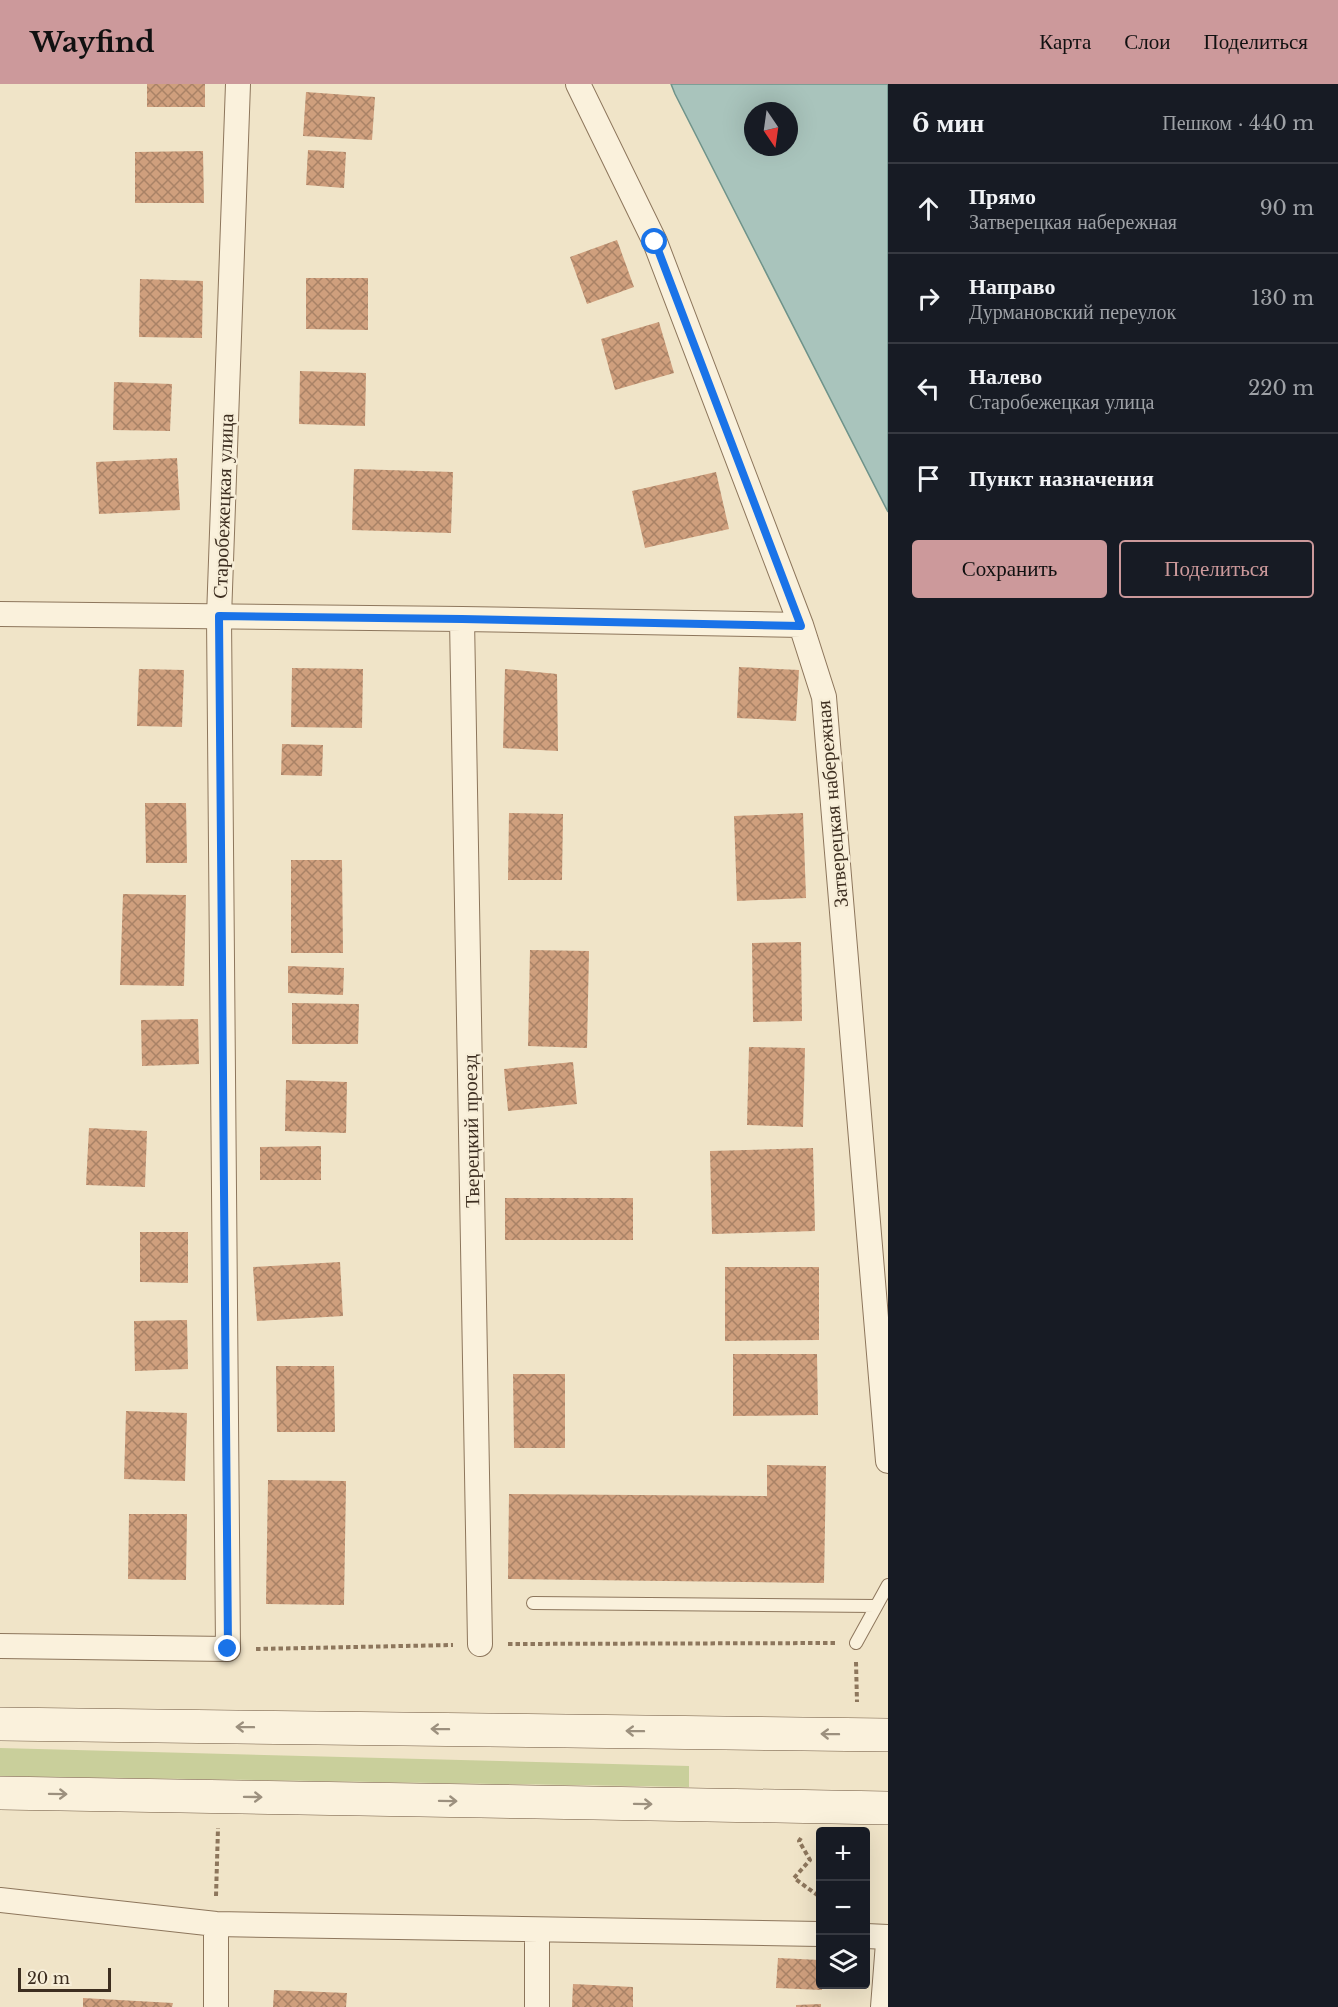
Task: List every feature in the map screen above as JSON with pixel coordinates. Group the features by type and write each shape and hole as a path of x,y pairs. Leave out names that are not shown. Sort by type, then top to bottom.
{"main road":[{"path":"0,1724 888,1735"},
{"path":"0,1794 888,1808"}],"street":[{"name":"Старобежецкая улица","path":"228,1649 219,616 238,84"},
{"name":"Затверецкая набережная","path":"578,84 655,242 801,626 824,697 888,1461"},
{"path":"0,614 462,619 801,626"},
{"name":"Тверецкий проезд","path":"462,619 480,1644"},
{"path":"0,1646 228,1649"},
{"path":"0,1900 216,1924 816,1934"},
{"path":"216,1924 216,2007"},
{"path":"537,1930 537,2007"},
{"path":"870,1936 888,1937"},
{"path":"883,2007 888,1943"}],"lane":[{"path":"856,1643 888,1585"},
{"path":"533,1603 876,1606"}],"path":[{"path":"228,1649 480,1644 856,1643 857,1703"},
{"path":"217,1872 218,1825"},
{"path":"805,1833 799,1841 810,1860 794,1878 816,1894"}],"green space":[{"path":"0,1748 689,1766 689,1787 0,1776"}],"water":[{"path":"671,84 888,84 888,512 675,94"}],"building":[{"path":"147,84 205,84 205,107 147,107"},
{"path":"306,92 375,97 372,140 303,136"},
{"path":"308,150 346,152 344,188 306,185"},
{"path":"203,151 204,203 135,203 135,152"},
{"path":"617,240 634,287 587,304 570,257"},
{"path":"306,278 368,278 368,330 306,329"},
{"path":"140,279 203,281 202,338 139,337"},
{"path":"659,322 674,373 615,390 601,339"},
{"path":"300,371 366,373 365,426 299,424"},
{"path":"114,382 172,384 170,431 113,430"},
{"path":"177,458 180,510 99,514 96,462"},
{"path":"354,469 453,472 451,533 352,530"},
{"path":"716,472 729,529 645,548 632,491"},
{"path":"739,667 799,670 796,721 737,718"},
{"path":"292,668 363,669 362,728 291,727"},
{"path":"139,669 184,670 182,727 137,726"},
{"path":"505,669 557,674 558,751 503,748"},
{"path":"282,744 323,745 322,776 281,775"},
{"path":"145,803 186,803 187,863 146,863"},
{"path":"509,813 563,814 562,880 508,880"},
{"path":"803,813 806,898 737,901 734,816"},
{"path":"291,860 342,860 343,953 291,953"},
{"path":"123,894 186,895 184,986 120,985"},
{"path":"801,942 802,1021 753,1022 752,943"},
{"path":"530,950 589,951 587,1048 528,1046"},
{"path":"288,966 344,968 343,995 288,993"},
{"path":"292,1003 359,1004 358,1044 292,1044"},
{"path":"198,1019 199,1064 142,1066 141,1020"},
{"path":"749,1047 805,1048 803,1127 747,1125"},
{"path":"573,1062 577,1104 508,1111 504,1069"},
{"path":"286,1080 347,1082 346,1133 285,1131"},
{"path":"89,1128 147,1131 145,1187 86,1185"},
{"path":"321,1146 321,1180 260,1180 260,1147"},
{"path":"813,1148 815,1231 712,1234 710,1151"},
{"path":"505,1198 633,1198 633,1240 505,1240"},
{"path":"140,1232 188,1232 188,1283 140,1282"},
{"path":"340,1262 343,1316 257,1321 253,1267"},
{"path":"725,1267 819,1267 819,1340 725,1341"},
{"path":"187,1320 188,1369 135,1371 134,1321"},
{"path":"733,1354 817,1354 818,1415 733,1416"},
{"path":"276,1366 334,1366 335,1432 277,1432"},
{"path":"513,1374 565,1374 565,1448 514,1448"},
{"path":"126,1411 187,1413 185,1481 124,1479"},
{"path":"767,1465 826,1466 824,1583 508,1579 509,1494 767,1496"},
{"path":"268,1480 346,1481 344,1605 266,1604"},
{"path":"129,1514 187,1514 186,1580 128,1579"},
{"path":"778,1958 816,1960 816,1989 822,1990 776,1988"},
{"path":"573,1984 633,1987 633,2007 572,2007"},
{"path":"274,1990 347,1993 346,2007 273,2007"},
{"path":"83,1998 173,2003 172,2007 83,2007"},
{"path":"821,2004 821,2007 796,2007 796,2005"}],"route":[{"path":"228,1649 219,616 801,626 655,242"}]}
